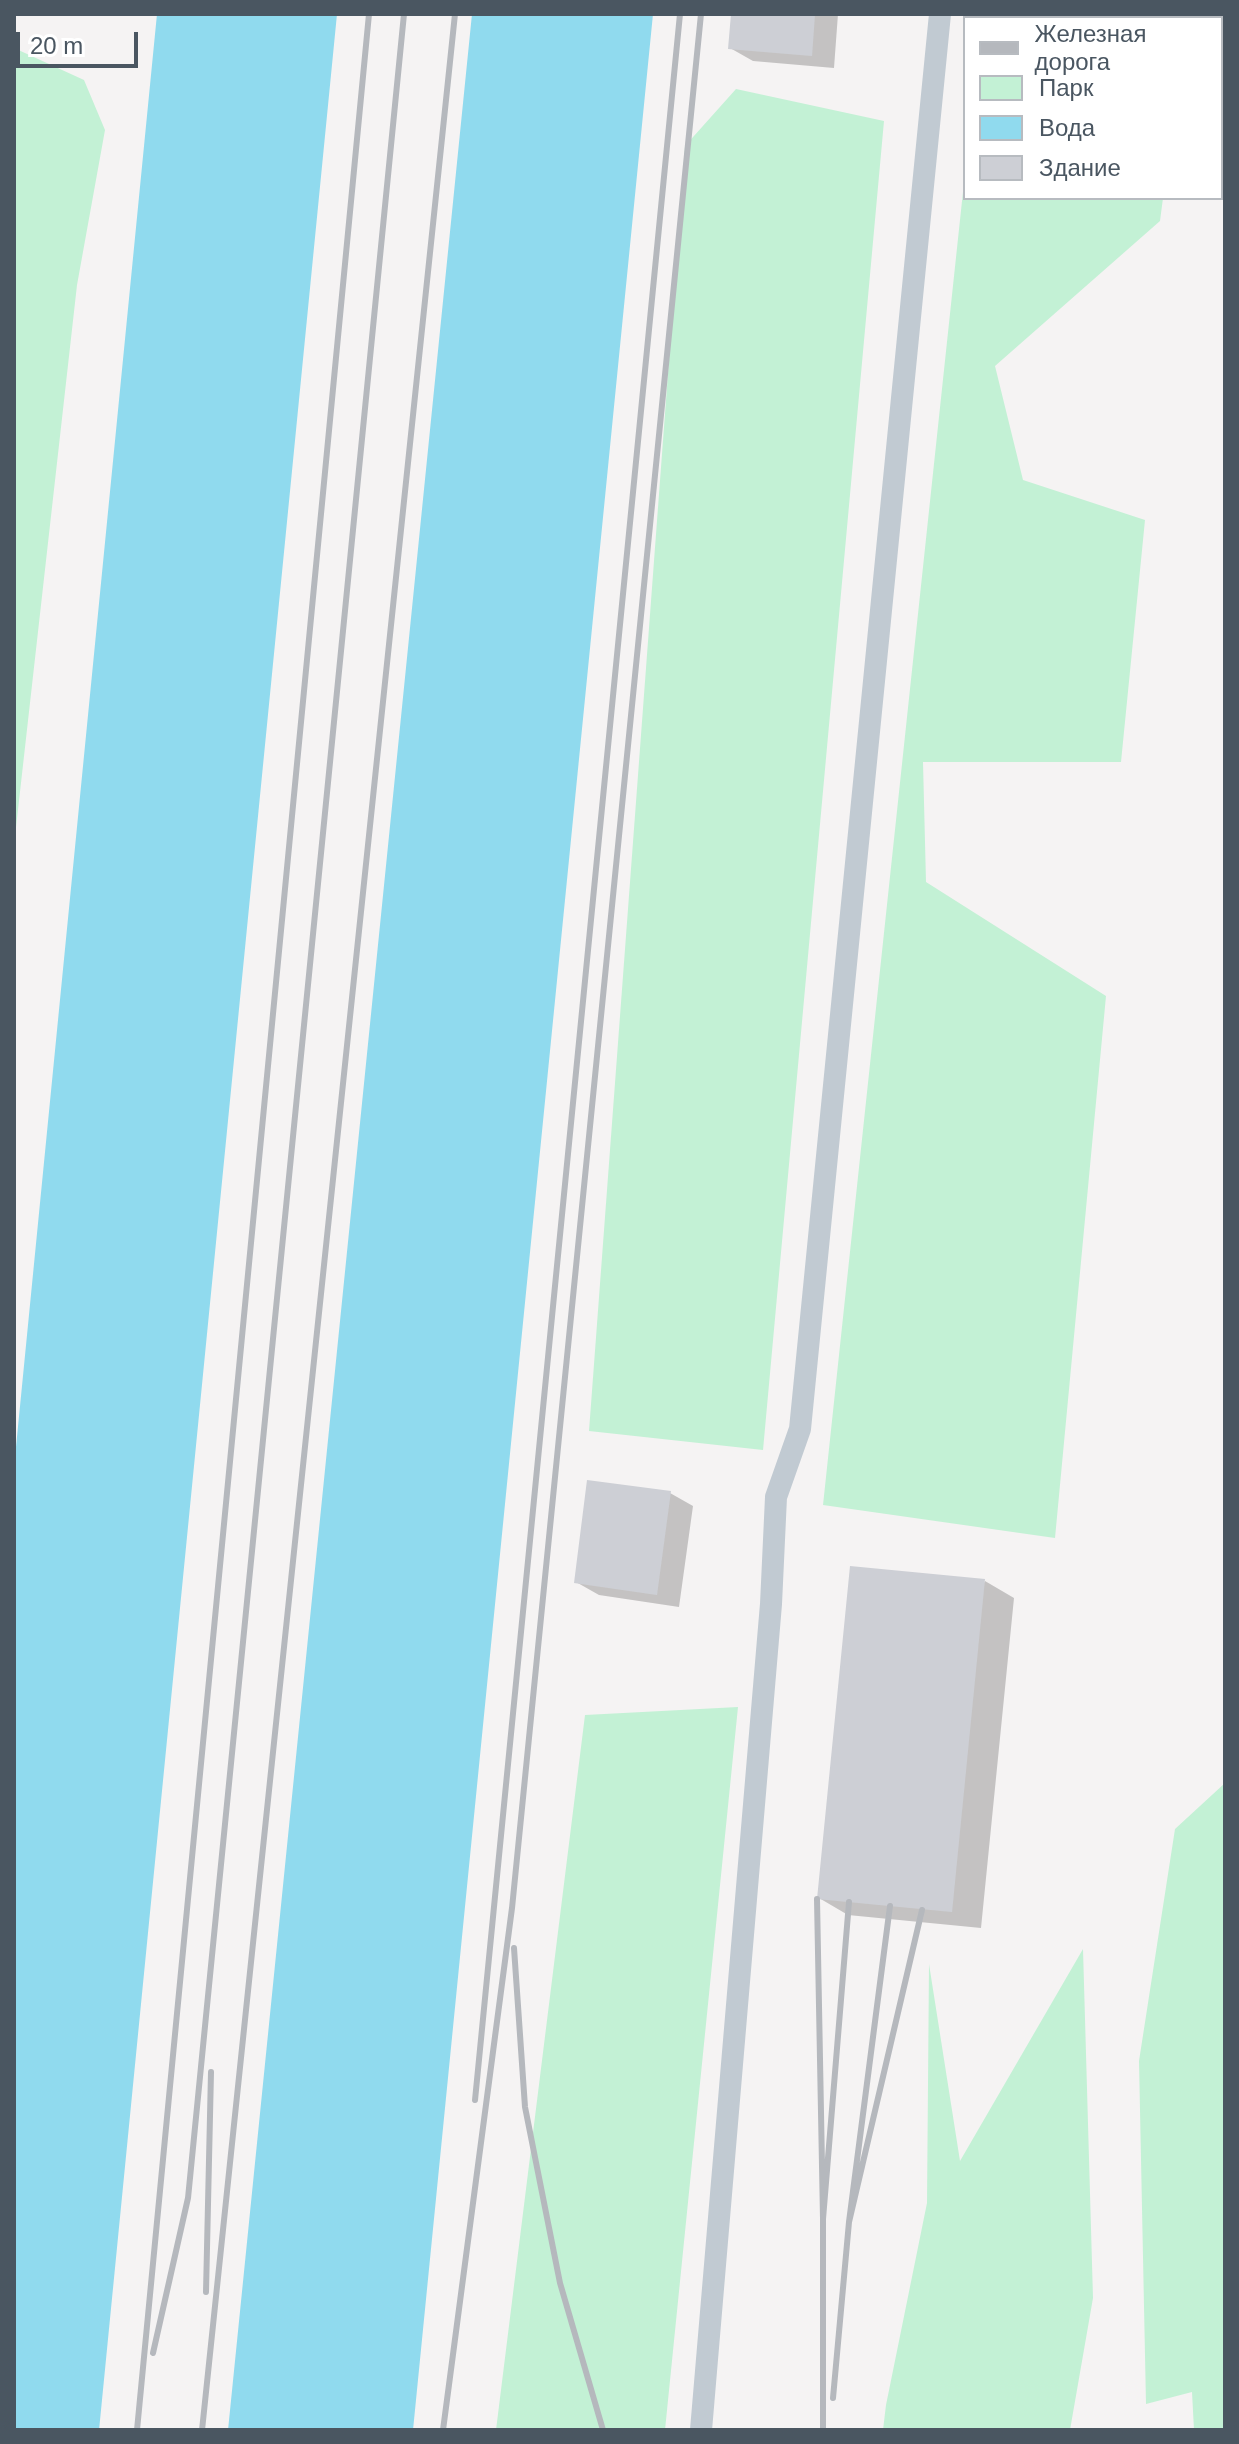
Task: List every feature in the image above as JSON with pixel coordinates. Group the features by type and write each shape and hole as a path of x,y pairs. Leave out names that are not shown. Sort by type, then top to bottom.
{"lane":[{"path":"701,2430 771,1604 776,1497 800,1429 940,14"}],"green space":[{"path":"982,14 1191,14 1190,16"},
{"path":"14,48 84,80 105,130 77,285 14,845"},
{"path":"736,89 884,121 763,1450 589,1431 685,146"},
{"path":"963,192 963,200 1163,200 1160,221 995,366 1023,480 1145,520 1121,762 923,762 926,882 1106,996 1055,1538 823,1505"},
{"path":"738,1707 665,2430 496,2430 585,1715"},
{"path":"1225,1783 1225,2430 1194,2430 1192,2392 1146,2404 1139,2061 1175,1829"},
{"path":"1083,1949 1093,2298 1070,2430 883,2430 927,2203 929,1964 960,2161"}],"water":[{"path":"157,14 337,14 99,2430 14,2430 14,1467"},
{"path":"472,14 653,14 413,2430 228,2430"}],"building":[{"path":"731,14 815,14 812,56 728,49"},
{"path":"587,1480 671,1491 657,1595 574,1583"},
{"path":"850,1566 985,1579 952,1912 817,1899"}],"railway":[{"path":"137,2430 369,14"},
{"path":"153,2353 188,2198 404,14"},
{"path":"202,2430 455,14"},
{"path":"475,2100 680,14"},
{"path":"443,2430 512,1908 701,14"},
{"path":"817,1899 823,2219 849,1902"},
{"path":"890,1906 849,2222 922,1910"},
{"path":"514,1948 525,2107 560,2283 603,2430"},
{"path":"206,2292 211,2072"},
{"path":"823,2219 823,2430"},
{"path":"833,2398 849,2222"}]}
